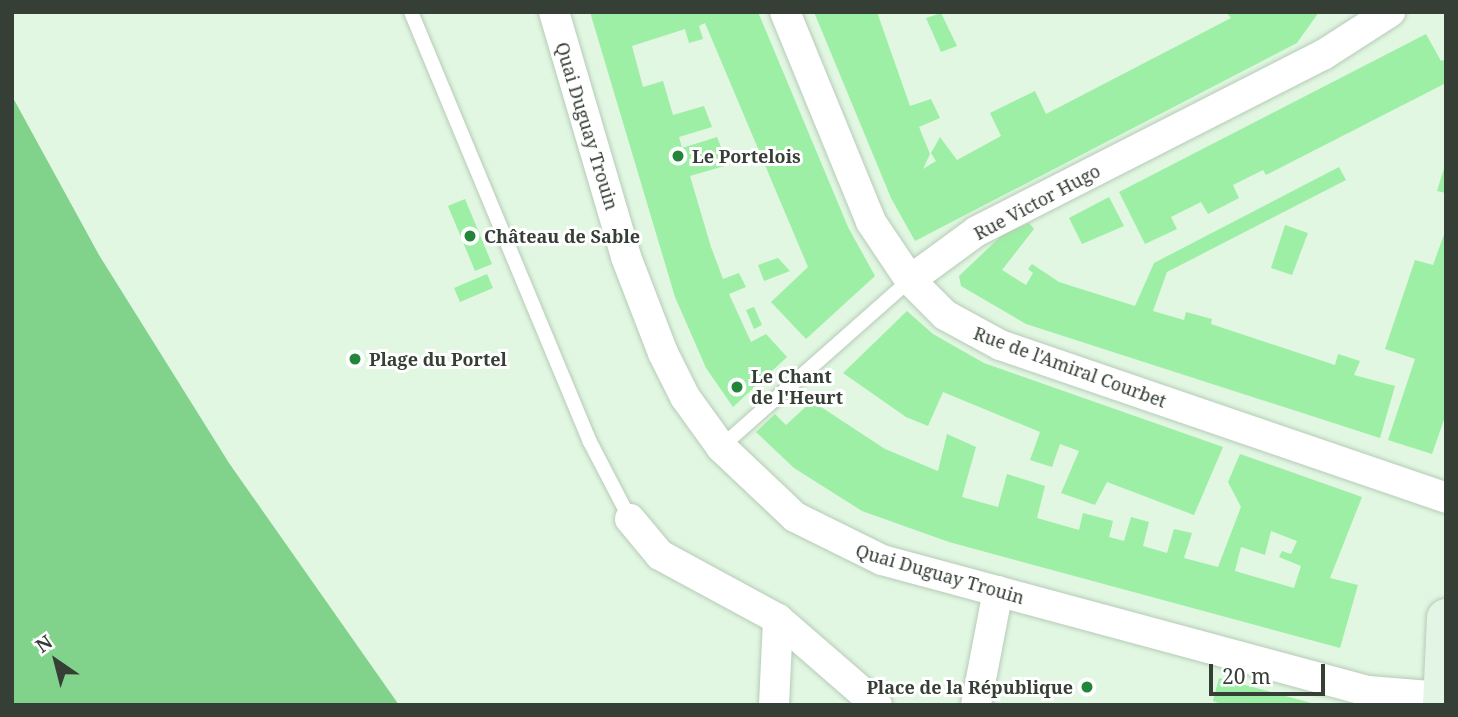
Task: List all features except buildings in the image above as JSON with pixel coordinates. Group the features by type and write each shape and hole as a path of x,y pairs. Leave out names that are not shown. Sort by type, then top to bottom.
{"street":[{"name":"Quai Duguay Trouin","path":"554,12 640,299 685,397 721,447 795,517 841,543 882,560 1367,691 1442,701"},
{"name":"Rue de l'Amiral Courbet","path":"785,12 871,222 910,279 945,315 1000,345 1446,498"},
{"name":"Rue Victor Hugo","path":"910,279 977,231 1323,55 1391,12"},
{"path":"629,519 651,548 679,568 778,619 877,705"},
{"path":"976,705 998,592"},
{"path":"1442,701 1446,618"},
{"path":"774,705 778,619"}],"lane":[{"path":"411,12 590,442 629,519"},
{"name":"Rue Victor Hugo","path":"721,447 910,279"}],"shaded area":[{"path":"12,96 99,255 229,463 399,705 12,705"}],"place":[{"name":"Le Portelois","path":"678,156"},
{"name":"Château de Sable","path":"470,236"},
{"name":"Plage du Portel","path":"355,359"},
{"name":"Le Chant de l'Heurt","path":"737,387"},
{"name":"Place de la République","path":"1087,687"}]}
